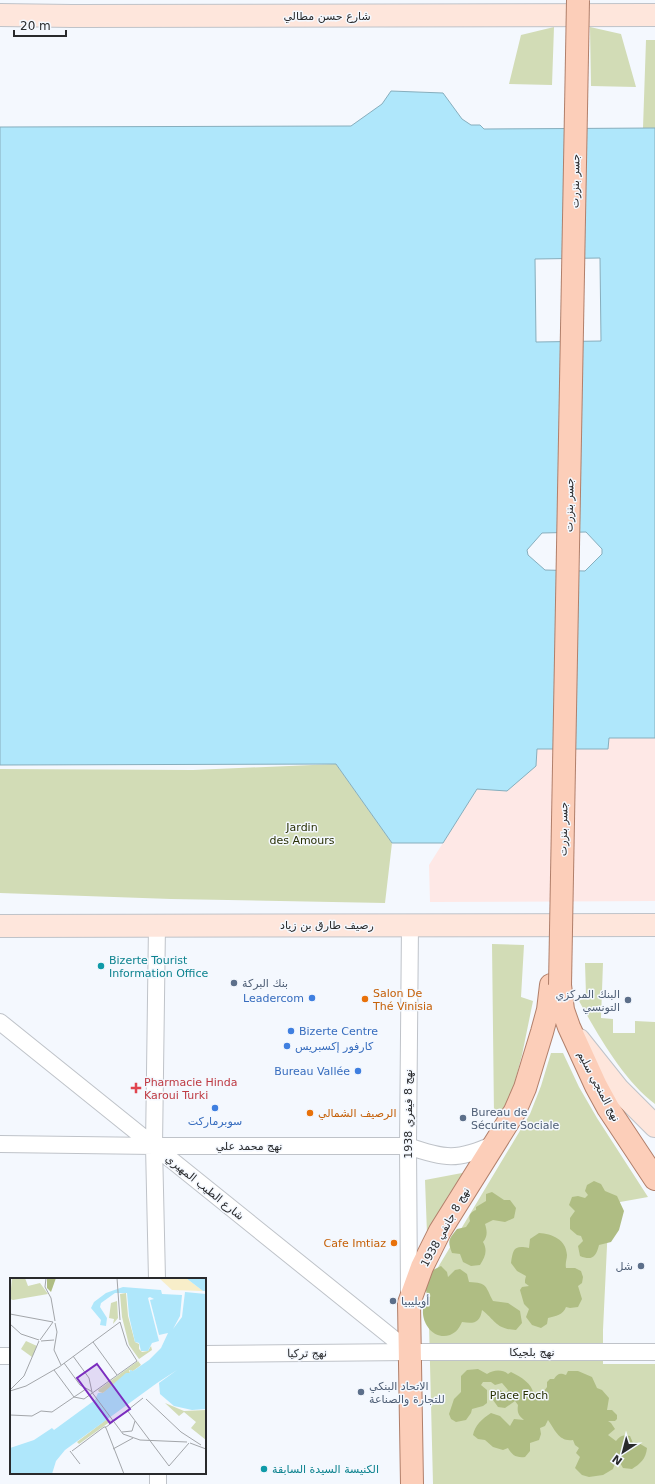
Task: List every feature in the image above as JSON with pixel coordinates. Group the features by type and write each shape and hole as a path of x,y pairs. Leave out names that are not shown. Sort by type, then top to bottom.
{"main road":[{"name":"جسر بنزرت","path":"560,1016 556,985 568,0"},
{"name":"جسر بنزرت","path":"556,985 578,0"},
{"name":"نهج 8 جانفي 1938","path":"412,1484 409,1303 422,1267 440,1231 515,1111 560,1016"},
{"name":"نهج المنجي سليم","path":"560,1016 608,1108 655,1179"}],"street":[{"name":"شارع حسن مطالي","path":"0,15 72,8 655,15"},
{"path":"157,925 154,1146 157,1278"},
{"name":"نهج 8 فيفري 1938","path":"409,1303 408,1146 410,925"},
{"name":"رصيف طارق بن زياد","path":"0,926 655,925"},
{"path":"560,1016 618,1088 655,1126"},
{"name":"شارع الطيب المهيري","path":"0,1022 410,1352"},
{"name":"نهج محمد علي","path":"0,1144 154,1146 408,1146 427,1153 453,1157 477,1152 494,1144"},
{"name":"نهج بلجيكا","path":"410,1352 655,1352"},
{"name":"نهج تركيا","path":"206,1354 410,1352"}],"shaded area":[{"path":"608,738 655,738 655,901 430,902 429,865 477,789 536,749 608,749"}],"green space":[{"path":"554,27 552,85 509,84 521,35"},
{"path":"590,27 621,34 636,87 591,86"},
{"path":"646,40 655,40 655,128 643,128"},
{"name":"Jardin des Amours","path":"336,764 392,843 385,903 171,899 0,893 0,769 193,770"},
{"path":"492,944 524,945 521,997 533,1001 522,1055 513,1089 502,1116 494,1115"},
{"path":"585,963 603,963 601,1018 613,1019 613,1033 635,1033 635,1021 655,1022 655,1104 633,1083 612,1057 579,1001 586,995"},
{"name":"Place Foch","path":"551,1053 563,1053 579,1087 597,1118 648,1197 609,1204 603,1330 603,1364 655,1364 655,1484 433,1484 428,1284 530,1114 541,1086"},
{"path":"462,1173 462,1175 448,1196 427,1234 425,1180"},
{"path":"594,1181 601,1184 605,1191 617,1196 624,1211 619,1230 611,1242 599,1245 595,1255 588,1258 580,1256 578,1246 583,1241 581,1236 577,1235 570,1229 570,1218 575,1211 569,1205 572,1197 578,1196 585,1198 588,1195 585,1191 587,1185"},
{"path":"492,1192 504,1200 510,1200 516,1208 514,1218 505,1222 493,1220 485,1224 487,1233 483,1242 486,1251 484,1257 480,1265 471,1266 463,1262 460,1254 452,1253 449,1242 457,1229 466,1227 470,1221 470,1214 476,1210 476,1207 486,1201 486,1194"},
{"path":"539,1233 553,1236 561,1241 567,1255 566,1268 575,1268 581,1271 583,1277 582,1283 578,1286 582,1299 578,1307 566,1307 561,1313 548,1318 547,1324 541,1328 532,1325 526,1317 529,1309 524,1304 520,1290 522,1287 529,1286 525,1283 526,1276 517,1271 511,1263 515,1249 520,1247 529,1248 530,1239"},
{"path":"441,1266 447,1272 448,1277 455,1270 460,1269 467,1274 469,1282 483,1284 493,1301 508,1303 520,1311 522,1323 516,1330 504,1328 497,1324 482,1310 480,1318 476,1322 462,1322 458,1330 450,1335 440,1336 436,1334 428,1328 424,1319 423,1310 427,1295 425,1287 431,1271"},
{"path":"478,1369 487,1374 498,1371 503,1371 508,1374 511,1372 526,1381 531,1387 534,1395 539,1398 547,1387 547,1382 550,1379 554,1379 559,1374 566,1375 568,1371 578,1371 592,1377 597,1388 602,1390 609,1398 607,1410 612,1410 617,1415 617,1419 615,1421 608,1421 615,1429 608,1435 616,1441 622,1436 630,1436 633,1443 637,1442 647,1448 644,1458 632,1469 623,1468 619,1461 616,1460 613,1469 603,1475 589,1477 582,1475 575,1468 580,1457 576,1453 579,1448 575,1445 573,1440 564,1439 561,1437 548,1420 545,1426 540,1428 541,1434 539,1440 530,1443 530,1451 525,1457 513,1454 508,1448 503,1450 493,1447 485,1440 478,1439 473,1435 475,1428 491,1413 500,1416 510,1426 514,1419 524,1420 518,1413 518,1405 515,1401 505,1408 498,1407 493,1400 495,1394 500,1390 506,1394 508,1390 502,1383 495,1385 491,1382 483,1382 481,1385 487,1390 487,1403 483,1406 472,1409 466,1420 456,1422 451,1419 449,1414 454,1399 461,1392 461,1376 467,1370"}],"water":[{"path":"391,91 443,93 462,119 471,125 480,125 484,129 655,128 655,738 609,738 608,749 537,749 536,766 507,791 477,789 443,843 392,843 336,764 0,765 0,127 351,126 382,104","holes":["600,258 601,341 536,342 535,259","586,532 602,549 602,554 585,571 545,570 528,555 527,550 542,533"]}],"place":[{"name":"Bizerte Tourist Information Office","path":"101,966"},
{"name":"بنك البركة","path":"234,983"},
{"name":"Leadercom","path":"312,998"},
{"name":"Salon De Thé Vinisia","path":"365,999"},
{"name":"البنك المركزي التونسي","path":"628,1000"},
{"name":"Bizerte Centre","path":"291,1031"},
{"name":"كارفور إكسبريس","path":"287,1046"},
{"name":"Bureau Vallée","path":"358,1071"},
{"name":"Pharmacie Hinda Karoui Turki","path":"136,1088"},
{"name":"سوبرماركت","path":"215,1108"},
{"name":"الرصيف الشمالي","path":"310,1113"},
{"name":"Bureau de Sécurite Sociale","path":"463,1118"},
{"name":"Cafe Imtiaz","path":"394,1243"},
{"name":"شل","path":"641,1266"},
{"name":"أويليبيا","path":"393,1301"},
{"name":"الاتحاد البنكي للتجارة والصناعة","path":"361,1392"},
{"name":"الكنيسة السيدة السابقة","path":"264,1469"}]}
